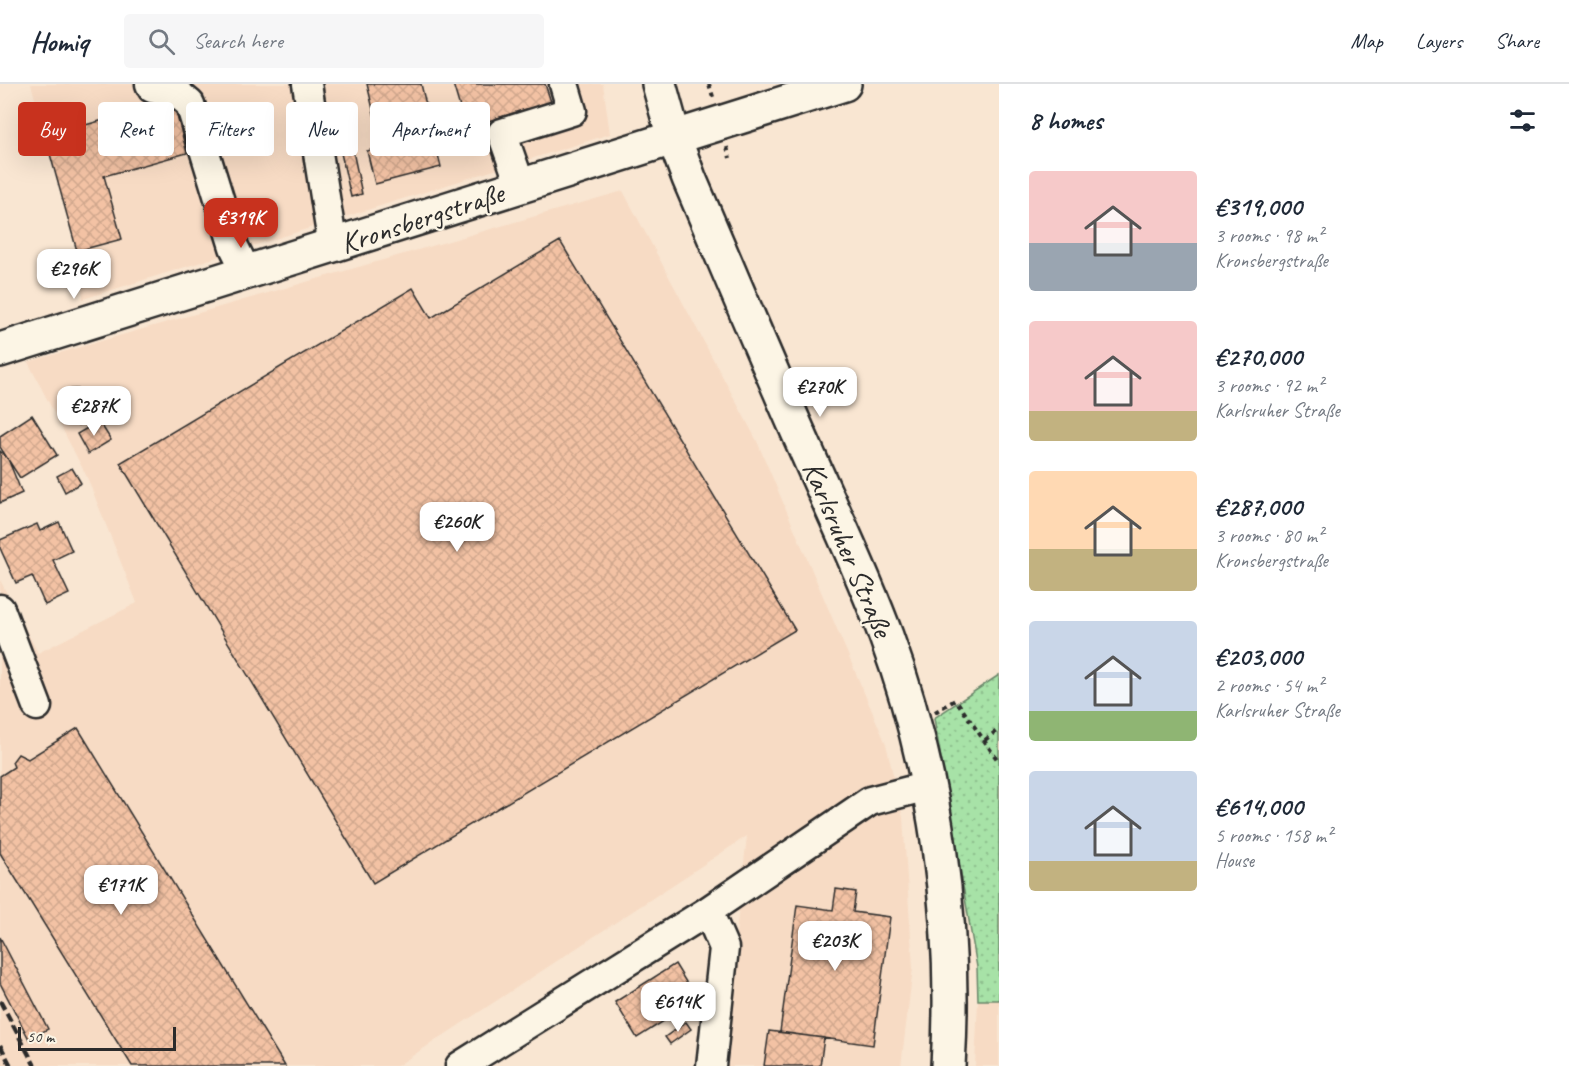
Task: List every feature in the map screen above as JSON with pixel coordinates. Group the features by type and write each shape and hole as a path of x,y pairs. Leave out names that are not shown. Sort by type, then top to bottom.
{"main road":[{"name":"Karlsruher Straße","path":"659,84 674,138 750,323 886,636 911,716 928,786 943,882 951,971 948,1066"},
{"name":"Kronsbergstraße","path":"0,350 333,247 844,84"}],"street":[{"path":"150,84 152,88 178,94 190,104 234,247 247,273"},
{"path":"307,84 333,247"},
{"path":"521,187 502,133 572,111 564,84"},
{"path":"0,609 37,705"},
{"path":"460,1066 708,911 870,801 928,786"},
{"path":"708,911 724,948 711,1066"}],"path":[{"path":"929,716 956,701 999,762"},
{"path":"985,740 999,729"}],"shaded area":[{"path":"31,84 603,84 610,134 83,299 77,251 51,156 86,156 86,102 36,102"},
{"path":"623,191 756,439 886,744 903,818 913,968 901,1066 721,1066 747,836 397,1066 0,1066 0,580 38,653 137,603 87,477 28,362"},
{"path":"978,1000 999,1000 999,1066 975,1066"}],"green space":[{"path":"999,675 999,1000 978,1000 977,967 934,718"}],"building":[{"path":"367,84 421,84 425,102 371,102"},
{"path":"453,84 545,84 551,102 490,120 490,102 458,102"},
{"path":"174,105 186,153 104,176 122,239 77,251 51,156 86,156 86,125 98,122 98,156 174,156"},
{"path":"370,150 370,156 438,156 441,167 375,184 367,151"},
{"path":"342,156 354,156 362,194 351,197"},
{"path":"560,241 795,630 373,883 120,463 413,288 431,318"},
{"path":"75,389 88,394 93,407 88,420 75,425 62,420 57,407 62,394"},
{"path":"32,415 57,455 20,478 0,447 0,436"},
{"path":"99,421 111,440 88,454 77,434"},
{"path":"0,451 8,459 22,493 0,503"},
{"path":"72,468 81,483 65,492 57,476"},
{"path":"59,522 72,551 53,560 69,594 45,605 32,576 16,583 0,548 0,540 37,524 40,531"},
{"path":"78,728 285,1066 132,1066 0,853 0,776 14,767 12,762 18,754 28,759"},
{"path":"836,889 856,892 853,912 890,917 873,1045 780,1032 797,905 833,910"},
{"path":"0,937 48,1029 29,1039 0,983"},
{"path":"675,964 697,1000 637,1038 615,1002"},
{"path":"686,1022 691,1029 670,1044 665,1037"},
{"path":"769,1031 824,1038 820,1066 764,1066"}],"railway":[{"path":"0,1001 35,1066"},
{"path":"0,1045 11,1066"}]}
